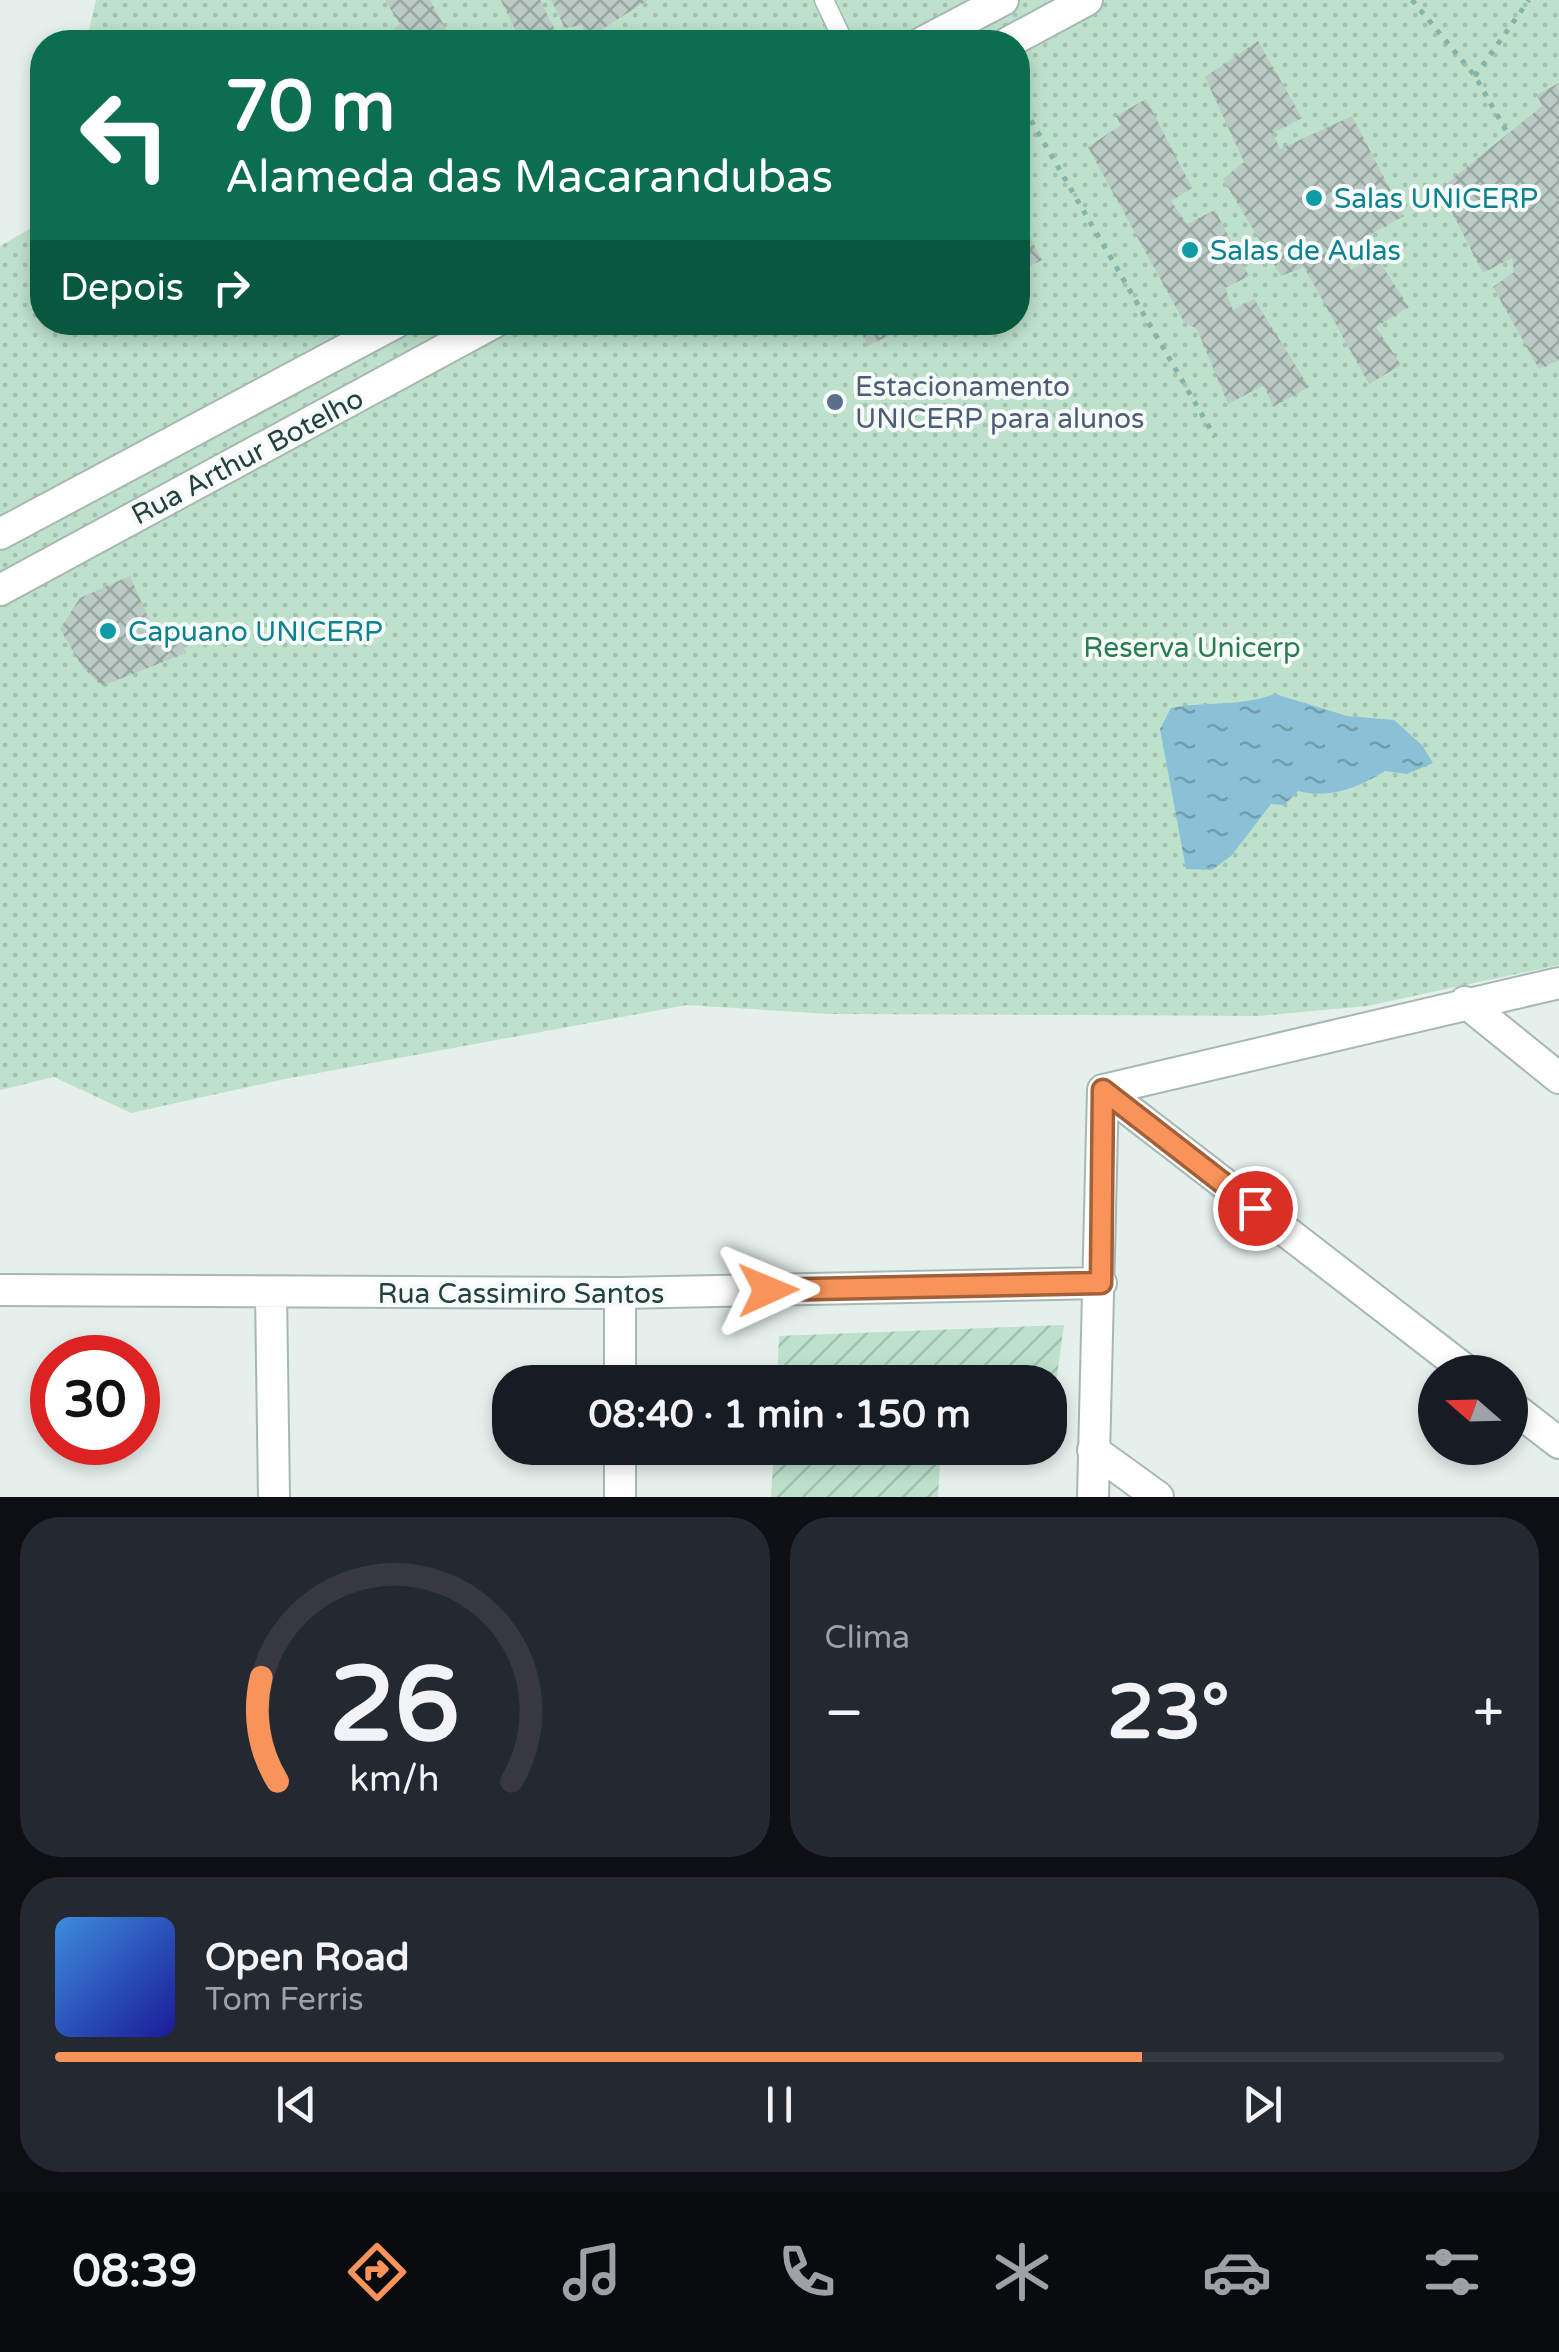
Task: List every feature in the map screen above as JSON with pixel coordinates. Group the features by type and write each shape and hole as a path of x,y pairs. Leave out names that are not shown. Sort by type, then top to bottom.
{"street":[{"path":"946,30 1003,0"},
{"path":"1030,30 1086,0"},
{"name":"Rua Arthur Botelho","path":"0,534 373,335"},
{"name":"Rua Arthur Botelho","path":"0,590 470,335"},
{"path":"1103,1090 1559,983"},
{"path":"1465,1002 1559,1078"},
{"path":"1093,1497 1103,1090"},
{"path":"1103,1090 1446,1355"},
{"name":"Rua Cassimiro Santos","path":"0,1290 620,1293 1101,1283"},
{"path":"0,1290 0,1315"},
{"path":"620,1293 620,1365"},
{"path":"271,1294 274,1497"},
{"path":"1528,1419 1559,1443"},
{"path":"1093,1450 1158,1497"},
{"path":"620,1465 620,1497"}],"lane":[{"path":"824,0 838,30"}],"path":[{"path":"1412,0 1476,76 1508,134"},
{"path":"1476,76 1529,0"},
{"path":"1030,119 1216,437"}],"green space":[{"name":"Reserva Unicerp","path":"96,0 1559,0 1559,965 1367,1006 1259,1016 831,1014 687,1005 280,1080 131,1113 54,1077 0,1090 0,246 30,229 30,335 1030,335 1030,30 89,30"},
{"path":"1064,1325 1058,1365 778,1365 779,1336"},
{"path":"773,1465 940,1465 938,1497 771,1497"}],"water":[{"path":"1275,694 1347,716 1394,720 1422,745 1433,763 1407,774 1385,771 1332,793 1298,791 1284,805 1271,804 1232,855 1212,870 1186,869 1160,729 1171,708 1248,701"}],"building":[{"path":"385,0 430,0 446,30 393,30 400,24"},
{"path":"501,0 540,0 555,30 515,30"},
{"path":"551,0 648,0 601,30 584,30 582,25 565,28"},
{"name":"Salas UNICERP","path":"1258,41 1302,118 1273,133 1280,149 1352,116 1404,216 1342,250 1351,270 1375,255 1409,307 1376,327 1401,365 1369,384 1304,267 1281,276 1223,179 1244,162 1205,77"},
{"path":"1559,83 1559,360 1539,369 1493,287 1514,272 1512,258 1483,273 1440,189 1542,106 1537,95"},
{"name":"Salas de Aulas","path":"1146,99 1192,188 1171,201 1187,224 1215,210 1249,276 1225,288 1233,310 1254,299 1309,387 1273,407 1264,385 1228,404 1197,329 1184,322 1088,147 1121,125 1116,116"},
{"path":"1030,237 1042,260 1030,266"},
{"path":"862,335 890,335 868,346"},
{"name":"Capuano UNICERP","path":"130,576 155,633 175,624 186,653 102,686 83,668 60,629 80,598"}],"place":[{"name":"Salas UNICERP","path":"1314,198"},
{"name":"Salas de Aulas","path":"1190,250"},
{"name":"Estacionamento UNICERP para alunos","path":"835,402"},
{"name":"Capuano UNICERP","path":"108,631"}],"route":[{"path":"768,1290 1101,1283 1103,1090 1255,1208"}]}
